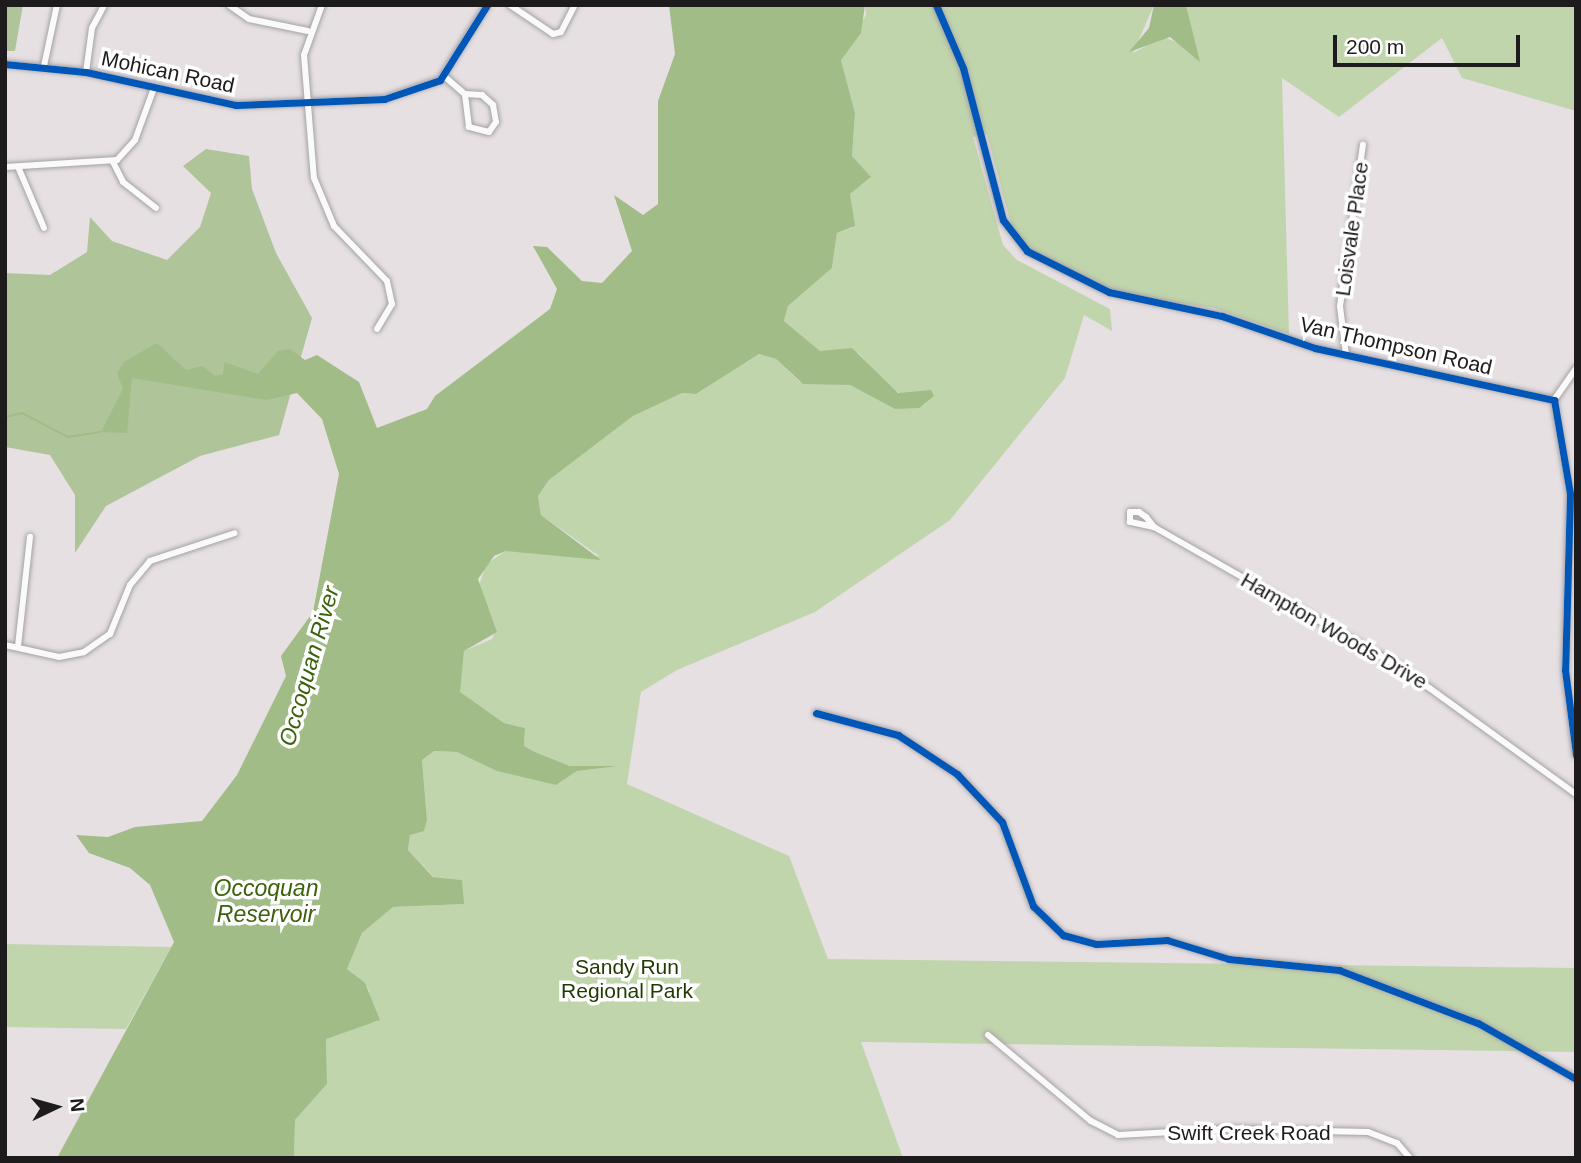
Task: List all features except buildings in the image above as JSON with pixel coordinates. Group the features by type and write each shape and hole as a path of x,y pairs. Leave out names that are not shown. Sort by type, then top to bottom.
{"street":[{"path":"44,65 57,5"},
{"path":"86,72 92,28 104,5"},
{"path":"229,5 249,19 308,31"},
{"path":"322,5 308,31 307,105 321,202 351,248 387,281 392,304 377,329"},
{"path":"465,94 469,127 478,133 492,130 490,101 465,94 444,76 487,5"},
{"path":"510,5 553,34 574,15 575,5"},
{"name":"Van Thompson Road","path":"936,5 964,73 1003,220 1021,246 1102,290 1222,316 1346,355 1554,400"},
{"name":"Mohican Road","path":"5,64 44,65 86,72 236,105 307,105 401,96 444,76"},
{"path":"5,167 19,169 113,162 135,140 154,88"},
{"name":"Loisvale Place","path":"1346,355 1340,306 1363,145"},
{"path":"113,162 123,182 156,208"},
{"path":"19,169 44,228"},
{"path":"1576,368 1554,400 1567,451 1574,541 1565,670 1576,755"},
{"name":"Hampton Woods Drive","path":"1154,527 1399,666 1576,794"},
{"path":"5,645 59,657 94,647 116,625 130,585 150,561 235,533"},
{"path":"18,646 30,537"},
{"path":"816,713 898,735 957,774 1002,822 1033,906 1063,935 1096,944 1167,940 1229,959 1339,971 1478,1023 1576,1079"},
{"name":"Swift Creek Road","path":"988,1035 1091,1121 1118,1135 1211,1129 1368,1132 1397,1143 1410,1158"}],"green space":[{"name":"Sandy Run Regional Park","path":"865,5 1154,5 1133,53 1163,37 1196,49 1186,5 1576,5 1576,111 1462,78 1442,38 1339,117 1282,78 1289,334 1214,308 1108,292 1025,246 1013,232 987,134 973,137 1003,245 1017,260 1110,309 1112,331 1084,315 1065,378 950,520 815,612 677,670 641,692 627,784 789,856 828,959 1576,968 1576,1052 861,1042 903,1158 294,1158 295,1120 327,1084 326,1039 350,1025 377,1022 368,988 347,969 362,933 393,907 463,904 462,880 434,877 408,850 410,835 427,820 422,760 434,751 457,752 556,785 577,771 618,766 570,766 535,752 524,746 525,728 504,723 459,692 464,651 492,639 496,629 479,586 486,564 506,551 599,556 541,515 538,496 549,480 633,416 681,393 696,394 759,354 776,359 800,382 850,385 895,409 926,404 893,390 858,353 820,351 784,321 788,306 832,268 837,233 852,228 850,194 870,178 852,156 855,113 841,60 866,15"},
{"path":"5,944 171,947 126,1029 5,1027"}],"shaded area":[{"path":"5,5 23,5 15,51 5,51"},
{"path":"206,149 249,156 252,189 276,253 312,318 279,435 200,456 106,506 75,553 75,495 50,455 5,447 5,273 50,275 87,252 90,217 112,241 167,260 200,227 211,193 183,166"}],"water":[{"name":"Occoquan Reservoir","path":"669,5 865,5 861,33 841,60 855,113 852,156 871,177 850,194 855,226 837,233 832,268 788,306 784,321 820,351 852,348 898,393 931,390 934,396 919,408 895,409 850,385 803,384 776,359 759,354 696,394 682,393 633,416 549,480 538,496 541,515 601,560 506,551 494,556 478,579 497,632 464,651 460,692 504,723 525,728 524,746 535,752 570,766 619,766 577,771 556,785 497,771 457,752 434,751 422,760 427,820 424,831 410,835 408,850 433,877 462,880 464,904 393,907 362,933 347,969 365,983 380,1020 326,1039 327,1084 295,1120 294,1158 57,1158 174,942 150,885 130,868 89,853 76,835 108,837 135,827 202,821 237,775 286,676 281,656 313,612 339,474 322,419 297,393 267,400 132,378 127,433 101,432 123,389 117,373 124,362 157,343 186,370 203,366 215,376 223,374 224,362 258,374 278,351 290,349 305,360 317,355 359,382 377,428 427,409 435,396 550,309 557,289 533,246 547,247 582,281 602,283 632,251 614,195 643,215 658,204 658,101 675,54"},
{"path":"1154,5 1186,5 1200,62 1170,37 1129,52 1149,28"}],"waterway":[{"path":"5,417 22,413 68,437 101,432"}],"cycle path":[{"path":"5,64 86,72 236,105 384,99 440,80 487,5"},
{"path":"936,5 963,68 1003,220 1027,251 1109,292 1222,316 1315,348 1554,400 1570,494 1565,670 1576,755"},
{"path":"816,713 898,735 957,774 1002,822 1033,906 1063,935 1096,944 1167,940 1229,959 1339,970 1478,1023 1576,1079"}],"water label":[{"name":"Occoquan River","path":"309,666"}]}
